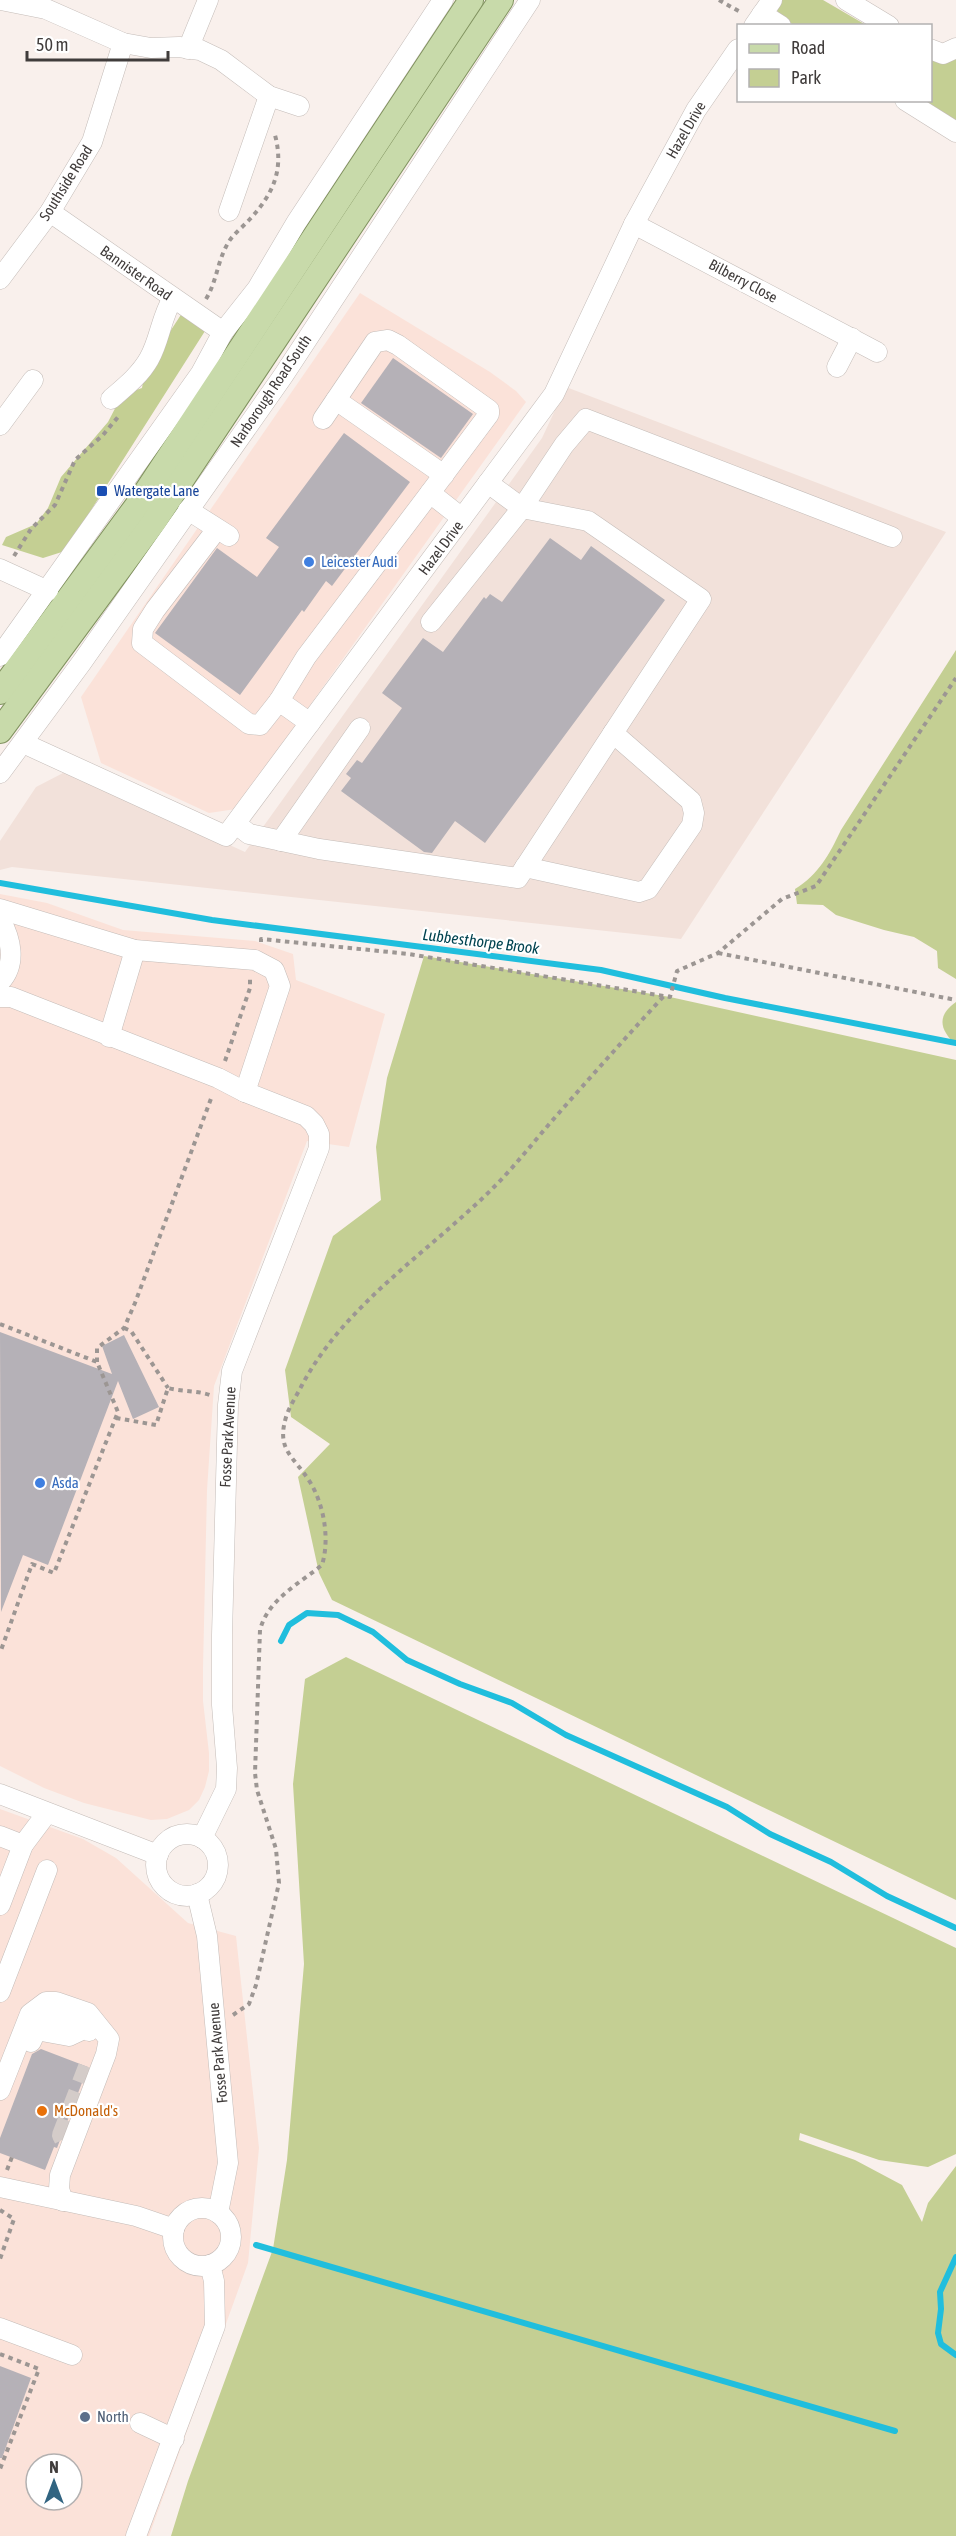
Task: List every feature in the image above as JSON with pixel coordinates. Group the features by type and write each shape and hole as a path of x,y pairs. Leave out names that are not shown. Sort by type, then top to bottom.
{"main road":[{"path":"0,692 136,507 471,0"},
{"name":"Narborough Road South","path":"0,731 153,524 501,0"}],"street":[{"path":"2,0 46,9 123,43 151,48 200,50 221,60 269,96 298,106"},
{"path":"188,49 208,0"},
{"path":"0,656 201,374 223,332 257,289 296,223 443,0"},
{"name":"Narborough Road South","path":"0,773 283,376 530,0"},
{"path":"846,0 886,24"},
{"path":"761,16 777,24"},
{"name":"Southside Road","path":"0,279 50,212 92,142 123,43"},
{"path":"932,50 943,54 956,48"},
{"name":"Hazel Drive","path":"236,824 555,394 634,224 696,110 737,50"},
{"path":"229,212 269,96"},
{"path":"908,102 956,132"},
{"name":"Bannister Road","path":"50,212 223,332"},
{"name":"Bilberry Close","path":"634,224 877,351"},
{"path":"111,399 140,373 150,358 165,311 173,298"},
{"path":"837,367 852,338"},
{"path":"188,510 223,532 155,610 143,629 142,644 249,724 260,725 279,701 306,657 444,475 489,414 489,410 388,340 375,342 323,419"},
{"path":"0,425 33,380"},
{"path":"336,400 444,475"},
{"path":"430,622 522,508 564,445 586,420 891,537"},
{"path":"23,743 226,836 236,824 249,834 319,849 518,878 701,599 588,521 522,508 488,483"},
{"path":"430,493 462,518"},
{"path":"0,569 48,591"},
{"path":"279,701 310,723"},
{"path":"281,841 360,728"},
{"path":"525,867 639,892 648,889 692,825 694,813 691,801 613,733"},
{"path":"0,909 135,950 249,960 274,970 280,986 246,1092"},
{"path":"0,919 11,951 4,992"},
{"path":"109,1037 135,950"},
{"name":"Fosse Park Avenue","path":"4,992 306,1116 314,1124 319,1134 319,1148 232,1371 228,1405 222,1658 226,1789 202,1838"},
{"path":"0,1794 158,1855"},
{"path":"27,1922 0,1906 24,1845 47,1813"},
{"path":"185,1834 202,1838 216,1853 218,1862 213,1882 197,1894 188,1896 169,1890 158,1874 158,1855 168,1840 176,1836 185,1834"},
{"path":"0,1836 24,1845"},
{"path":"0,1992 47,1870"},
{"name":"Fosse Park Avenue","path":"197,1894 207,1936 228,2163 218,2212"},
{"path":"0,2090 30,2014 46,2002 56,2002 88,2013 109,2039 106,2054 66,2144 59,2189 63,2201"},
{"path":"0,2101 6,2098 11,2090 40,2022 48,2018 77,2021 93,2034 95,2048 88,2067"},
{"path":"0,2187 136,2216 174,2229"},
{"path":"201,2208 218,2212 225,2219 231,2236 225,2254 210,2265 193,2264 185,2260 175,2246 174,2229 184,2214 201,2208"},
{"path":"136,2536 215,2326 215,2291 210,2265"},
{"path":"0,2328 72,2355"},
{"path":"140,2423 174,2439"}],"path":[{"path":"719,0 761,16"},
{"path":"0,1653 32,1564 54,1573 116,1418 118,1412 97,1362 97,1348 124,1328 135,1304 250,988 250,949 260,949 261,939 409,954 670,998 676,971 718,953 782,899 816,886 956,678"},
{"path":"718,953 956,1000"},
{"path":"215,2019 235,2014 249,2004 256,1984 279,1883 276,1849 257,1790 255,1773 254,1747 260,1630 263,1617 271,1606 322,1565 325,1555 326,1540 320,1505 309,1481 284,1448 282,1430 288,1412 311,1369 346,1324 394,1276 494,1187 664,996"},
{"path":"0,1324 97,1362"},
{"path":"124,1328 131,1331 168,1388 182,1392 205,1393 228,1405"},
{"path":"116,1418 156,1425 168,1388"},
{"path":"0,2210 14,2219 0,2259"},
{"path":"0,2354 39,2369 0,2469"}],"shaded area":[{"path":"360,293 490,372 516,391 526,402 236,809 209,813 101,763 81,697"},
{"path":"566,387 946,532 681,939 12,867 0,870 0,841 36,787 67,771 245,852 542,438"},
{"path":"0,894 47,903 123,930 255,941 293,954 296,980 385,1014 349,1147 307,1141 214,1386 207,1490 203,1668 203,1701 209,1771 199,1800 189,1810 167,1819 151,1820 84,1803 44,1788 0,1766"},
{"path":"0,1809 83,1839 116,1858 188,1923 236,1936 259,2148 248,2263 149,2536 0,2536"}],"green space":[{"path":"781,0 823,0 864,24 792,24 777,11"},
{"path":"956,59 956,125 918,102 932,102 932,60 946,63"},
{"path":"186,307 205,331 65,551 43,558 2,545 6,537 36,524 48,508 61,477 108,422 122,395 142,388 145,370"},
{"path":"956,650 956,979 938,968 937,951 914,937 836,915 823,905 797,904 795,889 811,877 822,863"},
{"path":"424,956 670,997 956,1060 956,1900 332,1600 319,1573 298,1477 330,1444 291,1417 285,1370 333,1236 381,1200 376,1147 387,1078"},
{"path":"956,1002 956,1045 946,1034 942,1023 945,1013"},
{"path":"346,1657 956,1948 956,2154 928,2167 879,2160 800,2133 799,2140 855,2160 902,2185 922,2222 928,2203 956,2166 956,2536 171,2536 188,2481 273,2249 287,2160 304,1964 293,1784 305,1679"}],"building":[{"path":"393,358 473,414 441,458 361,403"},
{"name":"Leicester Audi","path":"344,433 410,482 332,586 326,581 304,612 302,610 240,695 155,633 217,548 257,577 279,547 266,538"},
{"path":"550,538 581,560 591,546 665,600 485,843 455,821 432,853 424,852 341,791 351,778 346,774 357,760 362,763 402,708 382,693 423,638 443,652 484,597 486,599 490,594 502,602"},
{"name":"Asda","path":"0,1332 112,1374 102,1346 124,1335 159,1407 133,1419 118,1381 48,1565 23,1555 1,1612"},
{"name":"McDonald's","path":"41,2049 88,2067 57,2148 54,2147 45,2170 0,2153 0,2138 32,2054"},
{"path":"0,2366 31,2378 2,2458 0,2458"}],"waterway":[{"name":"Lubbesthorpe Brook","path":"0,883 212,920 601,970 725,998 956,1043"},
{"path":"281,1641 289,1625 307,1613 338,1615 373,1632 407,1660 460,1684 512,1703 566,1735 727,1807 770,1834 831,1862 887,1896 956,1928"},
{"path":"256,2245 895,2431"},
{"path":"956,2257 940,2292 941,2309 938,2333 941,2344 956,2355"}],"tunnel":[{"path":"64,2139 62,2135 88,2067"}],"place":[{"name":"Watergate Lane","path":"102,491"},
{"name":"Leicester Audi","path":"309,562"},
{"name":"Asda","path":"40,1483"},
{"name":"McDonald's","path":"42,2111"},
{"name":"North","path":"85,2417"}]}
